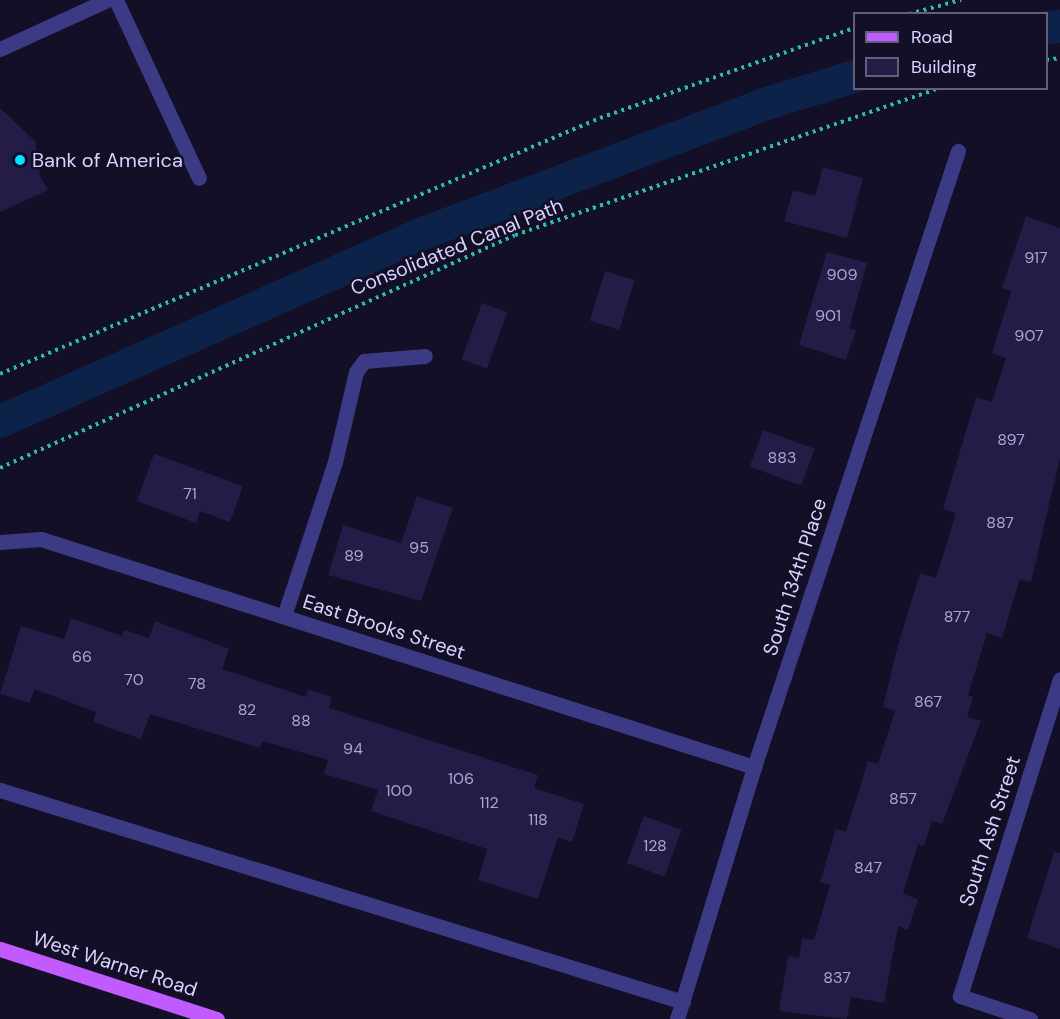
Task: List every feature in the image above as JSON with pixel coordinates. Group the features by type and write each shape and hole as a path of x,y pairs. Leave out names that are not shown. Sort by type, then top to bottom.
{"main road":[{"name":"West Warner Road","path":"0,949 217,1019"}],"street":[{"path":"0,49 107,0"},
{"path":"116,0 199,178"},
{"name":"South 134th Place","path":"677,1019 754,766 958,151"},
{"path":"284,616 335,462 356,372 364,360 426,356"},
{"name":"East Brooks Street","path":"0,542 41,539 754,766"},
{"name":"South Ash Street","path":"1030,1019 960,996 1060,679"},
{"path":"0,790 682,1002"}],"path":[{"path":"916,12 961,0"},
{"path":"0,374 600,118 853,29"},
{"name":"Consolidated Canal Path","path":"0,468 515,234 933,90"}],"building":[{"name":"Bank of America","path":"0,108 35,141 40,176 48,190 0,212"},
{"path":"823,167 863,178 847,238 784,221 793,190 815,196"},
{"path":"1026,216 1060,228 1060,458 1031,582 1020,579 1002,638 987,633 968,695 973,697 967,717 981,721 942,824 932,821 924,846 918,844 903,894 918,899 908,930 898,926 884,1003 851,997 847,1019 779,1011 788,956 799,958 802,938 814,940 830,885 820,882 836,829 846,832 868,761 878,764 895,711 883,707 898,645 920,573 936,578 956,513 943,509 976,397 992,402 1006,358 992,353 1011,291 1002,288"},
{"path":"827,252 867,263 849,329 856,330 846,360 799,345"},
{"path":"605,271 635,280 619,330 590,321"},
{"path":"482,303 507,312 487,369 461,359"},
{"path":"763,430 815,449 801,485 750,467"},
{"path":"154,454 243,486 230,522 200,511 196,523 137,501"},
{"path":"417,496 453,508 421,601 328,575 343,525 401,543"},
{"path":"71,618 122,636 124,630 149,638 155,621 229,649 222,669 306,697 308,689 332,697 329,708 538,775 534,788 584,804 572,842 558,837 538,899 478,880 487,849 371,811 378,790 324,774 328,760 262,741 260,748 150,714 141,739 93,722 96,712 34,689 30,703 0,694 21,626 64,639"},
{"path":"644,816 682,830 664,877 627,863"},
{"path":"1054,852 1060,853 1060,949 1027,938"}],"waterway":[{"path":"1048,27 1060,26"},
{"path":"0,421 425,232 763,104 853,76"}],"place":[{"name":"Bank of America","path":"20,160"}]}
